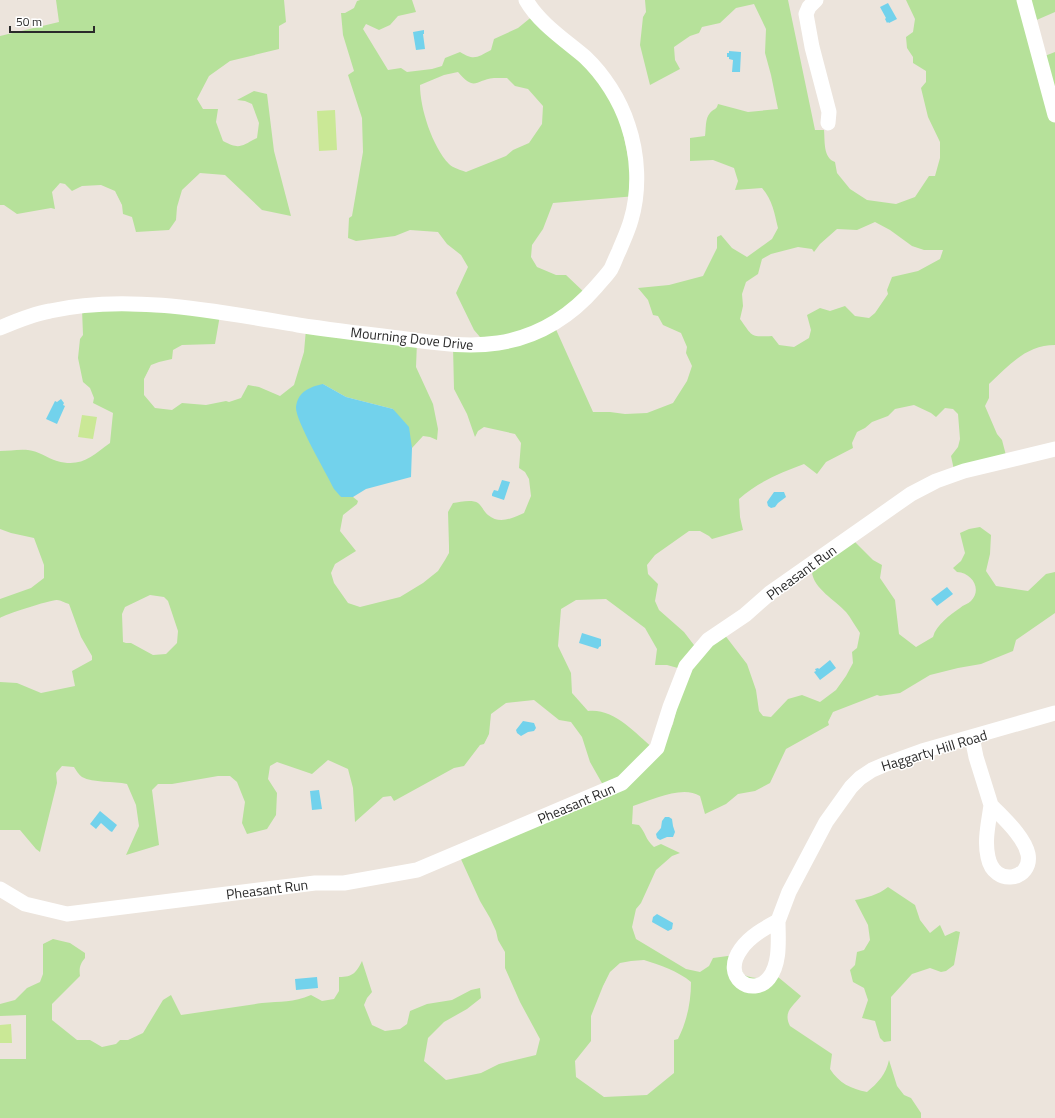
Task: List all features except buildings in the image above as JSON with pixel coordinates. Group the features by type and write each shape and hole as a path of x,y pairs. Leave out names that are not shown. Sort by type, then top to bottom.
{"street":[{"name":"Mourning Dove Drive","path":"0,328 29,316 49,311 92,305 138,304 189,308 373,335 458,345 500,343 523,338 547,328 587,298 614,263 632,219 636,199 635,157 628,125 622,109 607,83 587,59 539,16 526,0"},
{"path":"816,0 809,7 806,14 812,47 829,112 828,123"},
{"path":"1024,0 1055,115"},
{"name":"Pheasant Run","path":"0,889 25,904 67,914 314,883 344,883 417,870 480,844 622,783 657,748 670,707 686,666 708,640 745,615 770,593 911,494 936,481 964,471 1055,449"},
{"name":"Haggarty Hill Road","path":"778,921 788,892 826,822 847,792 860,778 872,770 922,751 1055,713"},
{"path":"972,737 976,757 991,805"}],"green space":[{"path":"56,0 284,0 286,22 279,26 279,49 230,61 209,76 197,99 203,109 218,109 216,122 223,141 240,146 257,138 259,123 252,104 237,100 254,91 267,94 274,151 291,216 262,210 225,175 200,173 182,190 177,207 176,220 169,230 136,232 132,217 123,214 122,205 115,191 101,185 82,186 72,191 65,184 60,183 52,192 55,209 51,208 17,214 4,205 0,205 0,36 59,22"},
{"path":"412,0 416,12 398,16 390,25 379,30 366,24 363,29 388,70 401,68 407,72 432,69 442,66 445,58 460,52 473,57 479,56 491,50 494,39 518,28 534,15 616,98 636,196 553,203 543,229 532,245 531,257 537,267 556,275 566,275 586,294 554,325 593,412 625,414 647,413 673,403 687,381 692,366 686,353 687,347 681,333 663,325 658,316 653,315 648,300 638,288 669,285 703,276 717,248 717,237 721,235 732,248 747,257 772,239 778,228 771,202 762,188 735,190 738,181 734,168 713,160 690,161 690,138 705,136 708,115 716,108 718,104 748,112 778,109 765,53 766,29 754,4 736,8 720,23 702,27 699,33 690,36 674,47 675,60 680,69 650,85 640,45 643,17 646,12 645,0 788,0 815,130 824,130 825,149 828,157 835,162 837,173 850,189 867,200 896,204 915,197 929,176 935,176 940,158 940,142 928,117 921,88 926,82 926,71 913,63 913,57 907,48 906,37 913,32 915,19 906,0 1055,0 1055,12 1032,22 1042,57 1055,52 1055,345 1045,346 1026,353 1018,358 989,384 989,398 985,406 997,434 1002,440 1008,463 956,479 951,456 958,447 960,439 958,414 953,409 945,408 936,417 914,405 895,409 888,416 872,422 857,432 852,443 853,448 826,462 817,474 804,464 770,478 746,493 739,499 740,517 743,530 712,539 700,531 689,531 655,555 647,565 648,574 658,584 655,601 659,610 684,632 697,649 724,634 747,664 756,690 759,711 763,716 771,717 788,699 802,695 820,702 836,690 853,663 852,652 857,648 860,633 846,612 816,583 812,572 852,539 873,560 882,565 880,578 895,600 899,634 916,647 933,637 937,628 952,614 970,602 976,592 976,587 971,579 963,573 957,572 953,568 961,561 965,553 960,533 969,529 980,527 991,535 990,554 986,571 996,586 1028,591 1046,574 1055,572 1055,613 1016,640 1013,651 981,664 930,675 900,693 880,696 877,695 833,712 828,722 829,725 786,749 770,783 755,791 738,794 726,804 705,814 700,796 685,792 658,797 633,806 632,824 639,825 647,839 654,847 661,844 680,853 672,856 656,870 641,903 636,909 632,927 636,939 686,969 700,972 709,966 713,958 735,955 744,975 757,978 778,977 801,996 788,1013 788,1021 790,1026 832,1054 830,1069 841,1082 867,1092 881,1078 886,1070 889,1060 897,1086 904,1095 911,1098 921,1113 921,1118 0,1118 0,1059 26,1059 26,1015 0,1016 0,1004 15,1000 27,988 40,982 43,974 43,944 53,939 70,943 85,953 85,958 80,966 80,976 52,1004 52,1020 77,1040 90,1040 102,1047 116,1044 120,1040 128,1040 143,1033 163,1000 171,995 181,1015 262,1003 293,1001 311,995 322,1001 334,999 339,991 339,977 354,974 362,961 372,992 364,1005 372,1025 385,1031 400,1029 407,1024 410,1011 427,1004 452,1000 471,990 480,988 481,998 467,1009 444,1022 428,1038 424,1061 446,1080 481,1073 499,1064 536,1055 540,1039 520,1002 505,968 505,952 460,857 603,785 590,762 582,737 571,722 559,720 534,700 506,703 491,714 489,734 484,744 480,745 464,766 454,768 394,801 391,796 383,797 355,822 353,788 348,769 328,760 312,774 277,762 270,766 268,779 277,793 276,815 267,829 247,834 242,823 245,802 237,782 230,776 218,776 172,784 158,784 152,790 159,845 126,855 139,826 136,805 127,784 87,779 81,776 74,767 62,766 56,773 57,783 40,852 20,830 0,830 0,682 17,683 41,693 75,686 72,671 92,660 92,656 81,637 69,604 54,600 38,604 0,618 0,599 31,588 44,578 44,565 34,538 0,529 0,451 28,450 57,461 73,463 86,460 110,443 113,413 93,403 94,398 90,388 83,382 78,358 80,339 83,335 82,309 220,315 215,344 182,345 173,350 172,359 151,365 144,379 144,395 155,408 172,410 182,403 206,405 226,401 229,402 241,398 248,385 259,387 280,396 294,385 304,352 306,329 417,342 416,367 433,404 438,429 437,440 423,436 412,448 393,409 346,397 323,384 341,497 353,497 358,501 357,504 343,515 340,531 356,551 335,564 331,573 334,583 348,603 360,607 400,597 423,583 438,571 449,553 448,512 453,503 473,501 478,503 488,515 497,520 506,520 524,513 531,496 529,479 525,472 519,468 521,443 515,434 484,427 478,431 475,437 467,414 454,389 453,346 486,344 474,330 456,293 468,267 461,255 447,244 438,232 410,230 395,236 356,241 348,238 349,218 352,216 363,152 362,118 348,75 354,71 343,35 341,13 345,13 354,8 357,1","holes":["458,72 468,82 472,83 494,78 507,78 515,86 528,89 543,106 542,124 529,143 513,150 506,156 466,172 455,168 449,164 437,147 428,126 422,105 420,85 444,75","875,222 890,230 912,246 924,250 943,250 940,259 918,271 892,277 887,290 888,294 875,313 869,318 855,316 845,306 830,311 820,308 807,315 811,330 809,338 794,347 779,345 772,336 756,336 750,333 740,319 743,306 742,294 746,282 758,274 762,259 771,254 798,247 812,249 814,252 820,244 837,229 857,230","150,595 164,597 168,601 178,631 177,643 166,654 153,655 131,643 123,642 122,614 125,607","606,599 645,628 657,649 655,665 667,665 685,670 673,724 670,730 653,748 615,717 607,713 588,711 572,693 571,673 558,646 561,609 576,600","644,960 675,972 691,982 690,997 684,1025 678,1039 674,1040 674,1073 647,1095 604,1097 576,1077 575,1061 591,1041 591,1016 610,972 620,963"]},
{"path":"335,110 337,150 319,151 317,111"},
{"path":"82,415 97,417 93,439 78,437"},
{"path":"888,887 915,905 920,920 930,933 940,925 945,936 956,931 960,932 954,965 946,971 941,972 930,968 912,974 891,997 891,1041 884,1042 880,1038 875,1021 862,1018 868,1000 864,988 853,982 850,970 855,965 857,952 864,950 870,940 868,925 855,900 876,894"},
{"path":"11,1024 12,1043 0,1043 0,1025"}],"water":[{"path":"888,3 897,19 887,23 880,7"},
{"path":"424,30 423,34 425,49 416,50 413,32"},
{"path":"729,51 741,52 740,72 732,72 733,60 727,57 727,53 729,53"},
{"path":"323,384 346,397 393,409 409,427 412,448 411,477 366,489 353,497 341,497 334,489 297,414 297,402 302,393 309,388"},
{"path":"61,399 64,403 63,405 65,406 57,424 46,419 55,401 57,402"},
{"path":"502,480 510,482 504,500 492,496 494,490 498,491"},
{"path":"774,492 784,492 786,497 775,507 771,508 768,506 767,502"},
{"path":"947,587 953,594 937,606 931,599"},
{"path":"582,633 601,639 601,646 598,649 579,643"},
{"path":"830,660 836,668 820,680 814,672 816,671 815,669 819,669"},
{"path":"523,721 534,723 536,728 534,731 528,732 521,736 516,730"},
{"path":"319,790 322,809 312,810 310,791"},
{"path":"100,811 117,825 112,832 101,823 96,829 90,824"},
{"path":"665,817 672,819 675,832 673,837 667,837 660,840 657,838 656,834 661,828 662,821"},
{"path":"657,914 673,923 672,929 668,931 652,922 653,917"},
{"path":"317,977 318,988 296,990 295,979"}]}
